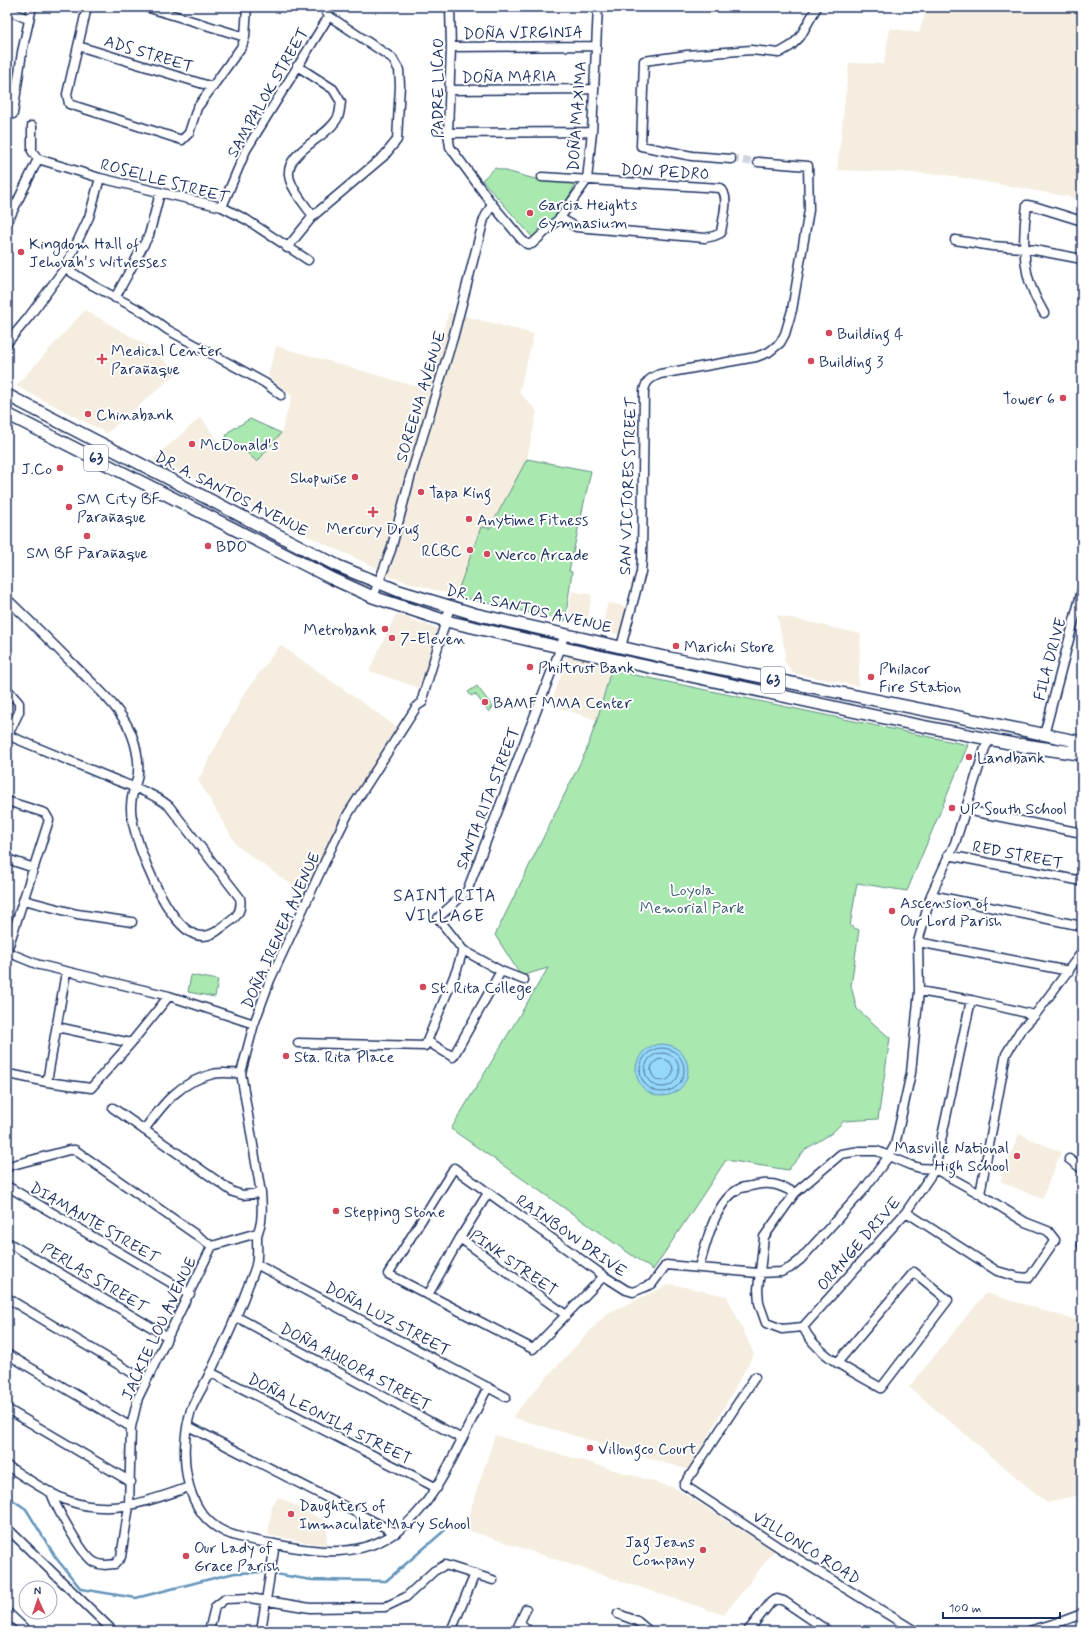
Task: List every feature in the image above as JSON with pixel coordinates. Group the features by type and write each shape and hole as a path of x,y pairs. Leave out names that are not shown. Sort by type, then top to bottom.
{"highway":[{"path":"1021,745 1082,754"}],"main road":[{"name":"DR. A. SANTOS AVENUE","path":"7,396 338,566 379,584 450,607 621,647 750,675 885,701 1079,743"},
{"name":"DR. A. SANTOS AVENUE","path":"7,414 332,578 373,597 446,621 747,688 1082,759"},
{"path":"747,688 750,675"},
{"path":"763,691 766,678"}],"street":[{"path":"13,114 22,52 28,19 32,7"},
{"path":"87,7 67,94 70,104 182,140 189,133 197,108 242,46 245,37 247,7"},
{"path":"146,7 245,37"},
{"path":"287,248 313,216 384,156 397,140 400,85 398,70 392,58 329,16 323,7"},
{"name":"PADRE LICAO","path":"450,7 451,47 448,133 450,147 492,204 522,240"},
{"name":"DOÑA MAXIMA","path":"522,240 527,244 532,244 560,218 586,180 592,132 598,7"},
{"path":"731,159 692,156 641,146 644,62 687,55 751,50 779,53 791,46 800,37 818,7"},
{"path":"7,10 28,19"},
{"name":"SAMPALOK STREET","path":"222,207 246,150 329,16"},
{"name":"ADS STREET","path":"78,46 213,87"},
{"name":"DOÑA VIRGINIA","path":"451,47 596,46"},
{"path":"297,66 333,89 341,102 339,116 332,126 292,159 289,168 289,179 296,192 313,216"},
{"name":"DOÑA MARIA","path":"450,90 593,89"},
{"path":"7,223 38,159 32,151 32,126"},
{"path":"448,133 592,132"},
{"name":"ROSELLE STREET","path":"38,159 100,178 222,207 247,220 287,248 308,260"},
{"name":"SAN VICTORES STREET","path":"621,647 641,572 645,384 651,378 660,374 756,357 769,352 780,343 785,334 792,310 809,210 808,166 758,162"},
{"name":"DON PEDRO","path":"542,177 566,177 586,180 720,188 723,190 726,198 720,233 705,238 576,227 560,218"},
{"path":"7,343 28,318 65,268 89,217 100,178"},
{"path":"114,298 149,235 160,193"},
{"name":"SOREENA AVENUE","path":"373,597 391,549 410,478 453,338 484,219 492,204"},
{"path":"1044,313 1032,290 1024,248 1024,221 1027,205 1082,221"},
{"path":"955,240 992,246 1024,248 1082,260"},
{"path":"65,268 114,298 143,312 168,330 265,383 282,395"},
{"name":"FILA DRIVE","path":"1044,735 1082,590"},
{"path":"7,599 108,698 128,725 137,754 137,778 134,787 130,806 132,817 146,864 159,893 168,907 181,922 195,934 202,936 215,933 236,917 240,911 240,898 169,806 159,798 134,787 8,735 19,712 19,703 7,689"},
{"name":"DOÑA IRENEA AVENUE","path":"450,607 423,696 422,704 417,706 348,814 270,980 254,1024 241,1073 261,1193 262,1210 261,1224 257,1233 256,1264 237,1317 192,1409 188,1426 185,1464 189,1487 204,1514 212,1523 225,1532 244,1538 322,1552 361,1548 378,1543 396,1533 416,1515 437,1488 488,1387"},
{"name":"SANTA RITA STREET","path":"463,950 438,918 466,891 561,647 564,634"},
{"name":"RAINBOW DRIVE","path":"428,1295 388,1274 454,1168 604,1276 626,1290 633,1292 652,1284 666,1265 758,1273 780,1272 790,1268 800,1260 862,1192 896,1145 911,1073 919,991 918,942 931,895 948,855 955,843 985,748 990,740"},
{"path":"7,801 45,813 49,820 7,952 39,965 169,996 254,1024"},
{"path":"966,810 1082,833"},
{"name":"RED STREET","path":"948,855 1082,881"},
{"path":"7,859 34,868"},
{"path":"931,895 1082,926"},
{"path":"24,900 70,912 132,922"},
{"path":"918,942 1069,971"},
{"path":"426,1043 457,969 463,950 501,971 524,980"},
{"path":"980,1194 1006,1054 1020,1031 1035,1015 1082,952"},
{"path":"298,1043 426,1043 453,1057 501,971"},
{"path":"47,1082 66,972"},
{"path":"919,991 971,1000 1035,1015"},
{"path":"14,1075 47,1082 91,1088 131,1044 169,996"},
{"name":"ORANGE DRIVE","path":"803,1327 906,1212 935,1169 971,1000"},
{"path":"57,1027 131,1044"},
{"path":"144,1130 166,1100 178,1089 195,1080 213,1074 241,1073"},
{"path":"113,1108 233,1192 243,1195 261,1193"},
{"name":"JACKIE LOU AVENUE","path":"7,1169 9,1166 69,1150 76,1150 212,1246"},
{"path":"837,1363 914,1272 948,1300 881,1388 837,1363 818,1348 803,1327 782,1329 766,1323 759,1303 758,1273 764,1237 795,1193 841,1154 860,1151 878,1151 920,1168 935,1169 980,1194 1025,1222 1048,1231 1055,1240 1029,1278 1018,1277 997,1272 906,1212"},
{"path":"1069,1159 1082,1169"},
{"path":"700,1267 711,1226 726,1201 738,1189 765,1182 782,1186 795,1193"},
{"name":"DIAMANTE STREET","path":"7,1186 190,1294"},
{"path":"460,1238 488,1193"},
{"name":"JACKIE LOU AVENUE","path":"51,1492 60,1513 92,1561 102,1565 115,1564 122,1557 131,1482 132,1427 138,1398 190,1294 212,1246 257,1233"},
{"name":"PINK STREET","path":"428,1295 460,1238 566,1315"},
{"name":"PERLAS STREET","path":"7,1242 168,1337"},
{"name":"DOÑA LUZ STREET","path":"256,1264 506,1397"},
{"path":"428,1295 533,1349 604,1276"},
{"path":"7,1298 146,1380"},
{"name":"DOÑA AURORA STREET","path":"237,1317 462,1439"},
{"path":"7,1354 132,1427"},
{"name":"DOÑA LEONILA STREET","path":"210,1372 437,1488"},
{"name":"VILLONCO ROAD","path":"755,1377 684,1484 780,1548 915,1631"},
{"path":"7,1409 131,1482"},
{"path":"188,1426 396,1533"},
{"path":"7,1466 51,1492 67,1500 83,1505 129,1506 189,1487"},
{"path":"7,1528 113,1631"},
{"path":"260,1631 274,1544"},
{"path":"209,1631 215,1607 219,1602 225,1599 240,1597 310,1608 385,1607 406,1597 434,1572 445,1565 494,1580"},
{"path":"451,1631 475,1574"},
{"path":"748,1631 776,1599 784,1601 828,1631"},
{"path":"526,1609 518,1627 529,1631"},
{"path":"8,1614 27,1631"},
{"path":"618,1614 637,1621 649,1631"},
{"path":"1029,1631 1082,1614"}],"shaded area":[{"path":"927,7 1082,7 1082,199 940,174 837,170 849,63 884,64 890,28 919,33"},
{"name":"Medical Center Parañaque","path":"85,310 146,345 178,372 107,433 16,386"},
{"path":"449,312 534,334 519,392 537,411 527,459 490,528 481,528 456,596 380,574 377,568 271,519 229,493 153,459 201,417 218,442 226,437 258,461 281,433 292,396 268,376 276,346 425,389"},
{"path":"572,591 592,595 587,624 567,621"},
{"path":"608,602 629,608 623,636 602,629"},
{"path":"396,614 441,630 419,688 369,671"},
{"path":"777,615 861,634 858,686 793,673 784,661 785,651"},
{"path":"280,645 400,729 339,823 306,893 289,883 237,846 198,780 244,694"},
{"path":"569,653 611,670 597,720 550,705"},
{"path":"1019,1134 1061,1152 1042,1199 1000,1181"},
{"path":"670,1284 727,1296 754,1354 689,1470 512,1417 544,1380 606,1314"},
{"path":"986,1293 1082,1322 1082,1494 1047,1503 909,1387"},
{"path":"495,1435 675,1488 774,1551 724,1615 464,1529"},
{"name":"Daughters of Immaculate Mary School","path":"278,1497 327,1522 327,1545 268,1535 272,1506"}],"green space":[{"path":"495,168 535,179 576,183 559,215 534,239 482,180"},
{"path":"250,419 281,433 257,462 242,448 226,437 228,432"},
{"path":"527,459 591,471 569,571 572,572 565,621 456,596 481,527 490,528"},
{"name":"Loyola Memorial Park","path":"611,670 968,745 907,891 857,883 850,926 859,930 851,986 857,1009 890,1038 878,1119 844,1121 832,1133 806,1149 788,1170 726,1160 653,1270 451,1129 548,968 521,976 495,935 586,751 597,720"},
{"name":"BAMF MMA Center","path":"477,686 493,707 489,712 475,694 471,696 468,692"},
{"path":"191,975 218,980 215,997 188,992"}],"water":[{"path":"662,1044 672,1046 680,1052 686,1060 688,1070 686,1080 680,1088 672,1094 662,1096 652,1094 644,1088 638,1080 636,1070 638,1060 644,1052 652,1046"}],"waterway":[{"path":"7,1496 26,1509 56,1558 81,1589 136,1598 235,1573 265,1572"},
{"path":"275,1574 312,1580 386,1581 445,1530"}],"tunnel":[{"path":"731,159 758,162"}],"place":[{"name":"Garcia Heights Gymnasium","path":"530,213"},
{"name":"Kingdom Hall of Jehovah's Witnesses","path":"21,252"},
{"name":"Building 4","path":"829,333"},
{"name":"Medical Center Parañaque","path":"102,359"},
{"name":"Building 3","path":"811,361"},
{"name":"Tower 6","path":"1063,398"},
{"name":"Chinabank","path":"88,414"},
{"name":"McDonald's","path":"192,444"},
{"name":"J.Co","path":"60,468"},
{"name":"Shopwise","path":"355,477"},
{"name":"Tapa King","path":"421,492"},
{"name":"SM City BF Parañaque","path":"69,507"},
{"name":"Mercury Drug","path":"373,512"},
{"name":"Anytime Fitness","path":"469,519"},
{"name":"SM BF Parañaque","path":"87,536"},
{"name":"BDO","path":"208,546"},
{"name":"RCBC","path":"470,550"},
{"name":"Werco Arcade","path":"487,554"},
{"name":"Metrobank","path":"385,629"},
{"name":"7-Eleven","path":"392,638"},
{"name":"Marichi Store","path":"676,646"},
{"name":"Philtrust Bank","path":"530,667"},
{"name":"Philacor Fire Station","path":"871,677"},
{"name":"BAMF MMA Center","path":"485,702"},
{"name":"Landbank","path":"969,757"},
{"name":"UP South School","path":"952,808"},
{"name":"Ascension of Our Lord Parish","path":"892,911"},
{"name":"St. Rita College","path":"423,987"},
{"name":"Sta. Rita Place","path":"286,1056"},
{"name":"Masville National High School","path":"1017,1156"},
{"name":"Stepping Stone","path":"336,1211"},
{"name":"Villongco Court","path":"590,1448"},
{"name":"Daughters of Immaculate Mary School","path":"291,1514"},
{"name":"Jag Jeans Company","path":"703,1550"},
{"name":"Our Lady of Grace Parish","path":"186,1556"}],"district":[{"name":"SAINT RITA VILLAGE","path":"445,905"}]}
